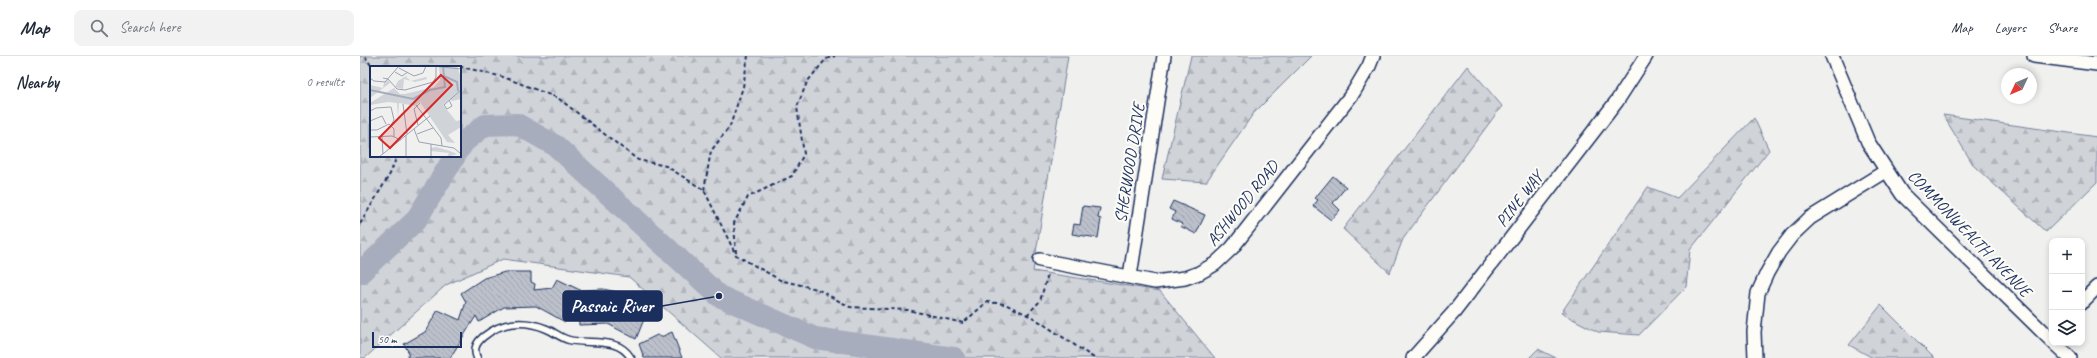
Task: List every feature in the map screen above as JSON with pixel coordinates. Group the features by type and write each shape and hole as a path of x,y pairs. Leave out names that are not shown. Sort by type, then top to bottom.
{"street":[{"name":"SHERWOOD DRIVE","path":"1130,276 1164,56"},
{"name":"ASHWOOD ROAD","path":"1046,261 1155,282 1185,278 1199,273 1215,264 1232,248 1353,92 1369,66 1372,56"},
{"name":"PINE WAY","path":"1413,358 1454,312 1617,101 1646,56"},
{"name":"COMMONWEALTH AVENUE","path":"1832,56 1868,142 1902,194 1928,222 2049,335"},
{"path":"2034,56 2097,64"},
{"path":"1755,358 1754,332 1758,293 1767,272 1779,252 1792,235 1810,218 1886,171"},
{"path":"2085,299 2097,287"},
{"name":"COMMONWEALTH AVENUE","path":"2059,346 2070,358"}],"lane":[{"path":"477,358 474,349 477,343 484,337 502,326 523,323 535,324 569,340 599,341 619,346 626,351 631,358"}],"path":[{"path":"365,56 371,66"},
{"path":"704,190 712,151 730,126 743,87 748,56"},
{"path":"736,256 734,223 748,197 792,176 804,154 797,107 807,82 826,59 835,56"},
{"path":"461,68 503,77 558,98 638,160 666,166 704,190 736,256 780,280 817,289 850,307 908,310 963,323 987,302 1006,304 1027,315 1094,358"},
{"path":"360,224 390,174 397,157"},
{"path":"1027,315 1040,301 1046,261"}],"green space":[{"path":"360,56 1068,56 1033,271 1160,291 1215,358 721,358 629,277 503,259 446,285 365,358 360,358"},
{"path":"1191,56 1311,56 1253,114 1206,182 1162,179"},
{"path":"1468,66 1502,106 1403,239 1390,273 1343,229"},
{"path":"1943,115 2097,137 2097,182 2046,232 1974,166"},
{"path":"1754,118 1769,150 1690,250 1686,287 1639,335 1598,332 1561,313 1648,187 1677,198"},
{"path":"1881,305 1934,358 1873,358 1849,345"},
{"path":"1538,349 1556,358 1529,358"}],"building":[{"path":"1333,176 1346,187 1333,203 1340,210 1331,220 1313,206 1318,200 1315,198"},
{"path":"1173,201 1205,215 1196,234 1180,226 1182,224 1172,219 1175,212 1169,209"},
{"path":"1083,206 1100,208 1098,218 1101,219 1098,238 1072,234 1074,224 1080,225"},
{"path":"505,272 531,272 531,282 535,284 534,290 552,288 557,279 580,290 603,289 627,294 649,307 636,339 608,324 579,325 578,297 565,322 536,306 504,307 479,322 476,316 450,358 407,358 409,353 404,344 425,332 438,310 460,320 466,302 461,293 484,278"},
{"path":"672,332 682,358 644,358 639,344 657,335 661,337"}],"waterway":[{"path":"461,146 464,142 485,125 517,124 556,146 719,296 815,338 954,358"},
{"path":"360,273 416,220 454,157"}],"place":[{"name":"Passaic River","path":"719,296"}]}
